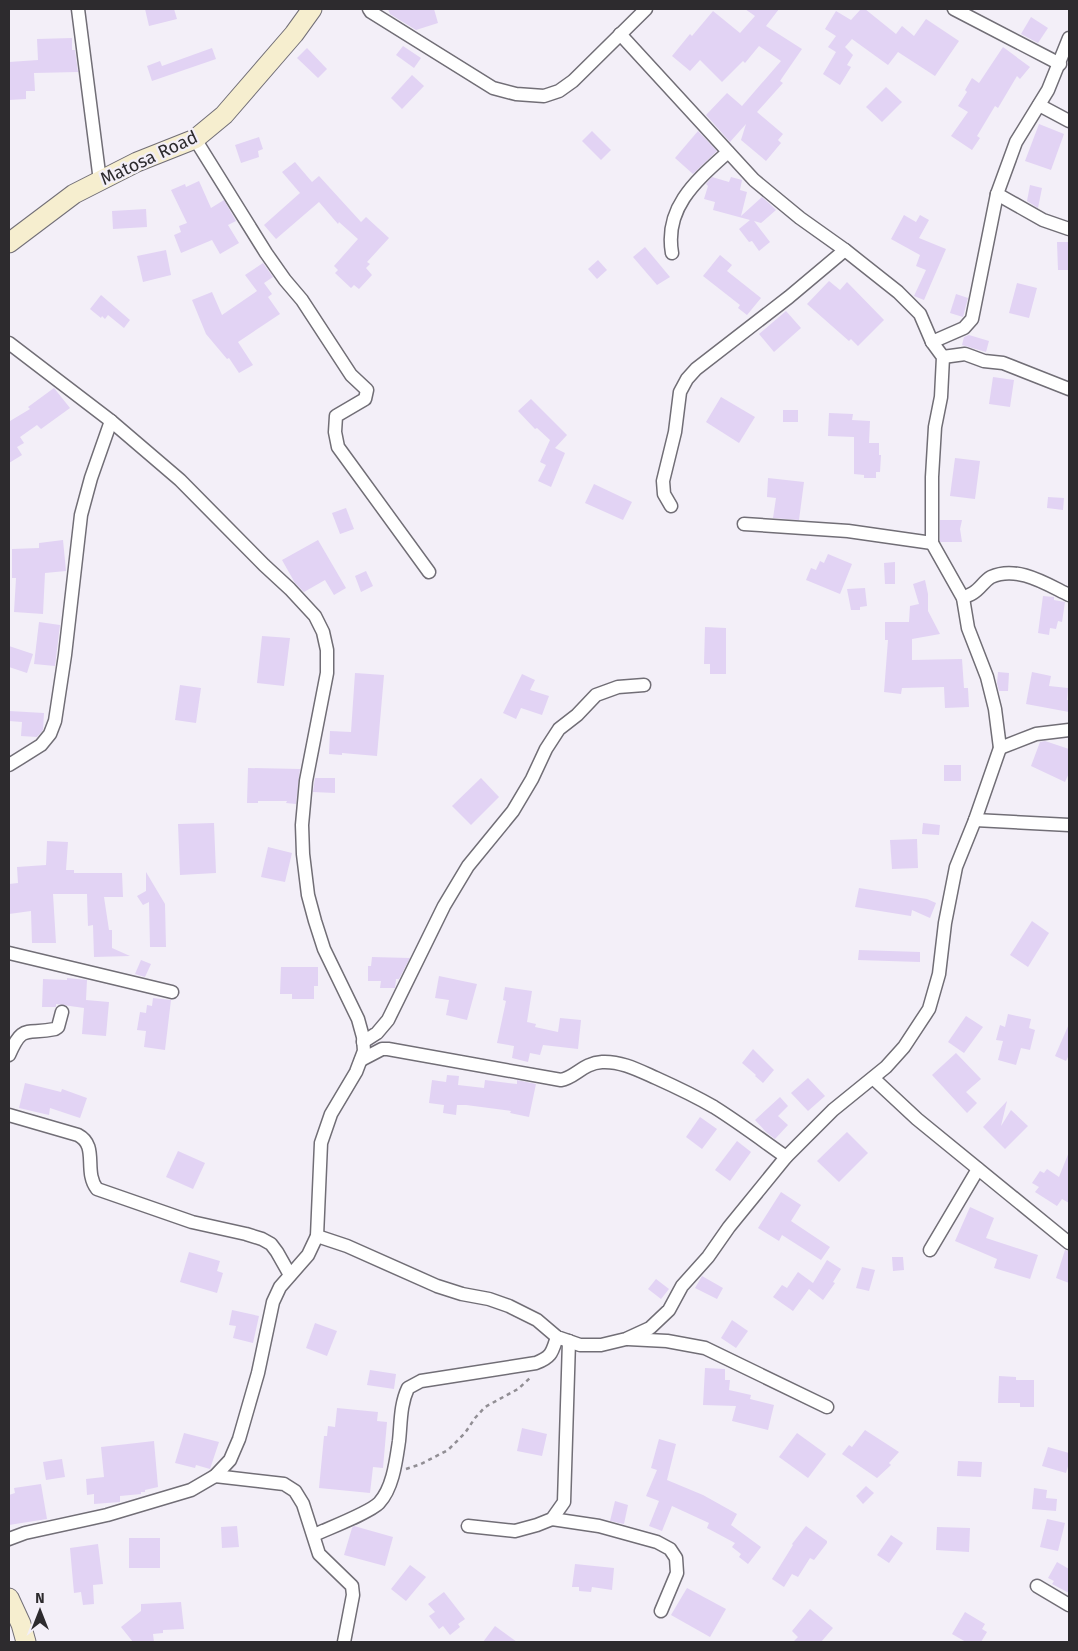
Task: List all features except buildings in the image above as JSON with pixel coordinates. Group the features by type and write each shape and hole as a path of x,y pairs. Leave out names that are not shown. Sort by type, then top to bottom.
{"street":[{"path":"78,9 100,181"},
{"name":"Matosa Road","path":"9,243 74,194 137,162 196,139 224,116 294,34 312,9"},
{"path":"369,9 494,88 516,94 544,96 559,91 573,81 646,9"},
{"path":"954,9 1060,64"},
{"path":"317,1236 347,1246 437,1286 462,1294 490,1299 509,1306 537,1320 563,1339 580,1345 601,1346 626,1339 650,1328 669,1310 682,1286 786,1157 833,1110 886,1068 904,1047 929,1009 939,974 945,923 956,868 1000,748 995,709 987,677 968,628 963,598 932,543 932,477 935,427 941,397 942,357 932,342 920,314 898,292 845,250 800,218 754,180 620,34"},
{"path":"932,342 964,328 972,320 996,194 1016,142 1048,90 1069,38"},
{"path":"1039,105 1069,121"},
{"path":"196,139 266,254 302,300 351,375 367,390 365,399 336,416 335,432 338,446 429,572"},
{"path":"672,253 670,240 672,223 681,203 701,176 728,152"},
{"path":"996,194 1043,220 1069,229"},
{"path":"671,506 664,494 663,481 675,432 680,392 687,379 696,369 789,297 845,250"},
{"path":"9,343 111,421 180,480 264,565 290,588 315,616 323,632 327,650 327,673 306,781 302,825 303,854 308,895 315,922 324,949 358,1019 364,1051 356,1072 331,1114 321,1143 317,1236 308,1255 280,1287 273,1302 258,1373 239,1439 230,1460 215,1476 191,1490 107,1515 25,1533 9,1539"},
{"path":"942,357 964,354 984,361 1003,363 1069,389"},
{"path":"9,765 41,745 50,734 55,720 65,654 81,515 91,478 111,421"},
{"path":"744,524 848,532 932,543"},
{"path":"963,598 973,593 990,578 1003,573 1017,573 1069,594"},
{"path":"363,1042 377,1033 388,1020 449,898 468,866 513,811 532,779 546,749 559,729 577,715 596,694 618,687 644,685"},
{"path":"1000,748 1036,734 1069,730"},
{"path":"975,820 1069,825"},
{"path":"9,953 172,992"},
{"path":"9,1055 16,1039 24,1032 55,1029 58,1026 62,1012"},
{"path":"361,1060 382,1048 388,1048 561,1080 592,1063 612,1062 627,1065 688,1093 715,1108 786,1157"},
{"path":"873,1078 917,1119 1069,1243"},
{"path":"9,1115 85,1138 89,1146 91,1177 97,1189 192,1222 262,1239 271,1244 290,1275"},
{"path":"930,1250 978,1169"},
{"path":"314,1535 379,1503 390,1486 399,1442 402,1406 408,1388 421,1381 536,1363 547,1359 563,1339"},
{"path":"552,1519 564,1502 563,1339"},
{"path":"626,1339 666,1341 705,1348 827,1407"},
{"path":"215,1476 284,1484 295,1491 303,1504 319,1554 352,1586 353,1595 344,1642"},
{"path":"468,1526 515,1531 552,1519 599,1526 657,1542 670,1549 676,1558 677,1573 661,1611"},
{"path":"1037,1586 1069,1605"},
{"path":"9,1598 26,1642"}],"path":[{"path":"392,1474 421,1464 448,1450 465,1433 485,1407 518,1389 532,1376 536,1363"}]}
